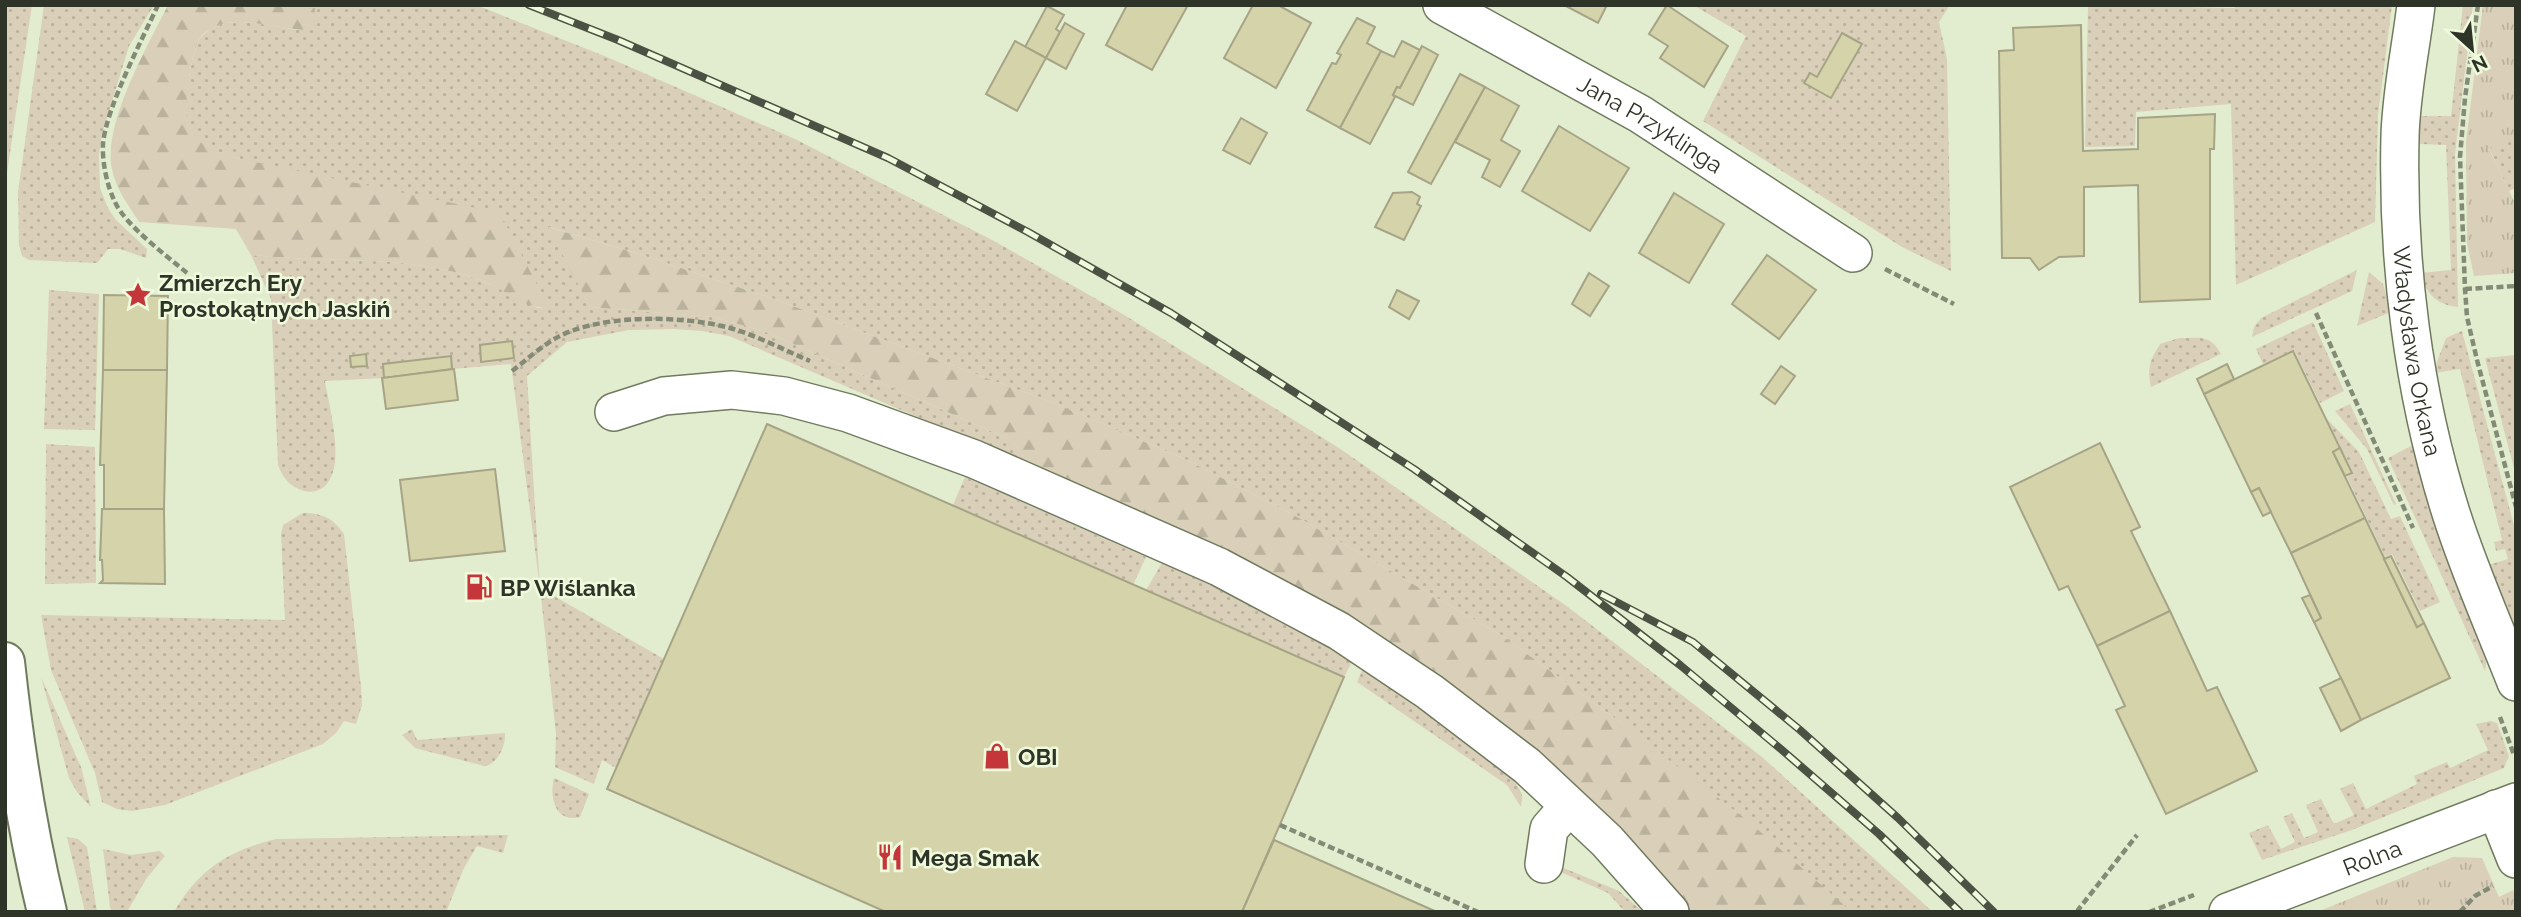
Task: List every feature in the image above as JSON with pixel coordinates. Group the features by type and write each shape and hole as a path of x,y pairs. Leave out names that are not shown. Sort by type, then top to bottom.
{"main road":[{"path":"5,662 34,857 47,912"}],"street":[{"name":"Jana Przyklinga","path":"1442,5 1640,114 1853,253"},
{"name":"Władysława Orkana","path":"2416,5 2400,134 2402,237 2412,328 2424,407 2451,513 2516,682"},
{"path":"614,412 664,396 732,390 783,396 848,413 974,458 1219,567 1339,631 1452,709 1527,766 1607,841 1670,912"},
{"path":"1544,864 1549,829 1569,806"},
{"path":"2506,806 2508,871"},
{"name":"Rolna","path":"2228,912 2506,806"}],"path":[{"path":"159,5 111,114 103,144 105,167 115,204 134,226 187,273"},
{"path":"2478,5 2460,157 2467,317 2516,507"},
{"path":"1853,253 1954,304"},
{"path":"2465,289 2516,286"},
{"path":"1280,825 1478,912"},
{"path":"2079,912 2137,835"},
{"path":"2460,912 2475,896 2508,871"}],"green space":[{"path":"5,5 32,5 6,180 5,166"},
{"path":"44,5 154,5 129,46 102,134 99,154 100,188 108,208 116,220 147,249 146,258 120,249 108,249 97,263 29,260 22,256 19,245 18,192"},
{"path":"168,5 307,5 315,8 314,24 308,30 236,22 216,26 202,35 194,53 187,97 187,123 190,130 212,149 241,159 500,213 549,308 522,302 480,280 424,266 251,255 236,229 139,222 116,184 111,151 120,108"},
{"path":"307,5 476,5 607,57 795,139 994,241 1121,313 1339,448 1568,607 1762,757 1933,912 1851,912 1620,722 1501,635 1292,514 1187,460 1054,403 774,299 549,227 590,307 714,317 766,332 1011,440 1028,463 729,336 674,329 629,330 567,342 527,376 540,588 511,364 452,369 450,356 383,364 384,378 325,381 335,437 331,478 324,487 314,491 295,487 285,478 278,465 271,299 251,255 424,266 480,280 538,308 548,308 241,159 210,148 192,133 186,118 187,94 194,55 202,35 218,25 236,22 298,30 315,8"},
{"path":"1693,5 1950,5 1939,22 1947,59 1951,271 1902,247 1703,121 1746,36"},
{"path":"2088,5 2235,8 2235,5 2392,5 2378,115 2375,222 2236,285 2231,104 2136,112 2135,146 2085,147"},
{"path":"2463,5 2473,5 2455,154 2458,307 2444,304 2433,297 2420,273 2451,270 2446,145 2419,144 2419,116 2451,116"},
{"path":"2483,5 2516,5 2516,135 2489,149 2516,205 2516,273 2474,276 2467,243 2466,142"},
{"path":"2516,135 2516,188 2509,191 2489,148"},
{"path":"548,227 774,299 1054,403 1187,460 1292,514 1501,635 1748,821 1852,912 1688,912 1251,569 1028,463 1011,440 766,332 714,317 590,307"},
{"path":"2357,270 2352,291 2252,337 2254,327 2261,318"},
{"path":"2369,272 2383,284 2391,312 2357,326"},
{"path":"49,290 99,294 95,430 44,429"},
{"path":"2313,322 2344,391 2320,403 2294,350 2263,364 2256,349"},
{"path":"2462,331 2516,533 2516,636 2485,566 2508,559 2505,549 2496,551 2494,542 2502,540 2460,369 2435,373 2446,338"},
{"path":"2179,338 2209,340 2221,354 2151,387 2149,369 2160,344"},
{"path":"2516,355 2516,476 2485,358"},
{"path":"2350,404 2396,504 2394,505 2367,449 2335,411"},
{"path":"2327,419 2359,452 2391,519 2400,516 2440,602 2420,611 2392,554 2385,557 2347,477 2353,473"},
{"path":"46,444 95,447 96,583 45,584"},
{"path":"2413,445 2428,497 2487,657 2485,671 2388,458"},
{"path":"965,477 1146,557 1133,585 953,505"},
{"path":"303,513 326,518 336,524 344,534 361,687 362,705 356,724 344,721 336,733 323,744 165,805 132,811 117,809 102,802 95,773 51,670 41,615 285,620 281,534 283,525"},
{"path":"1162,563 1306,634 1352,662 1344,677 1146,590"},
{"path":"540,588 664,659 616,768 602,760 594,784 555,767 556,734"},
{"path":"1363,668 1452,728 1500,766 1522,796 1521,807 1507,785 1357,682"},
{"path":"41,677 81,767 91,807 69,778"},
{"path":"2491,721 2497,723 2509,756 2504,768 2352,830 2262,860 2249,833 2268,825 2281,849 2295,842 2283,817 2292,813 2304,838 2318,832 2306,805 2321,799 2334,824 2354,815 2340,789 2353,783 2366,809 2417,784 2414,776 2447,762 2450,768 2488,750 2476,724"},
{"path":"412,729 417,740 505,733 505,738 497,758 484,766 415,748 402,735"},
{"path":"554,778 589,794 580,817 572,818 559,812 553,800"},
{"path":"508,835 503,853 477,846 464,868 446,912 174,912 194,884 216,864 243,849 276,839"},
{"path":"67,837 78,839 87,847 97,912 85,912"},
{"path":"103,849 131,855 160,851 165,856 146,879 127,912 112,912 110,907"},
{"path":"2453,857 2482,858 2499,897 2513,890 2516,912 2317,912"},
{"path":"1559,866 1619,891 1643,912 1625,912 1608,893 1554,869"}],"building":[{"path":"1127,5 1188,5 1152,70 1106,45"},
{"path":"1253,5 1278,5 1311,23 1276,88 1224,58"},
{"path":"1564,5 1607,5 1598,23"},
{"path":"1667,5 1728,46 1704,87 1660,58 1668,46 1649,34"},
{"path":"1047,6 1064,15 1056,29 1060,32 1046,58 1025,47"},
{"path":"1357,18 1375,27 1367,43 1381,51 1340,128 1307,110 1332,63 1336,64 1341,55 1337,53"},
{"path":"1065,23 1084,34 1066,69 1046,58"},
{"path":"2081,25 2083,151 2138,149 2138,118 2215,114 2214,149 2210,149 2210,299 2140,302 2138,185 2084,187 2084,256 2059,257 2039,270 2030,258 2002,258 1999,51 2014,50 2013,28"},
{"path":"1842,33 1862,44 1831,98 1804,83 1810,73 1817,77"},
{"path":"1015,41 1046,58 1017,111 986,94"},
{"path":"1402,41 1420,50 1400,88 1397,87 1393,95 1395,97 1370,144 1340,128 1381,51 1394,57"},
{"path":"1422,46 1438,55 1413,105 1393,95 1397,87 1400,88"},
{"path":"1460,74 1485,87 1431,184 1408,172"},
{"path":"1485,87 1519,106 1501,140 1520,151 1500,187 1482,177 1490,160 1455,142"},
{"path":"1241,118 1267,133 1250,164 1223,150"},
{"path":"1559,126 1629,168 1590,231 1522,191"},
{"path":"1412,192 1420,197 1417,204 1421,206 1404,240 1375,227 1393,193"},
{"path":"1674,193 1724,224 1689,283 1639,253"},
{"path":"1767,255 1816,290 1779,339 1732,304"},
{"path":"1589,273 1609,286 1590,316 1572,304"},
{"path":"1397,290 1419,301 1409,319 1389,307"},
{"path":"104,295 168,296 167,370 103,370"},
{"path":"512,341 514,358 481,362 480,345"},
{"path":"2293,351 2340,448 2333,452 2365,518 2291,553 2259,488 2251,492 2204,394"},
{"path":"366,354 367,366 351,367 350,356"},
{"path":"451,356 452,369 384,378 383,364"},
{"path":"2227,364 2234,379 2204,394 2197,379"},
{"path":"1781,366 1795,376 1775,404 1761,394"},
{"path":"454,369 458,400 386,409 382,378"},
{"path":"103,370 167,370 164,509 104,509 104,465 100,465"},
{"path":"767,424 1344,677 1242,912 886,912 607,789"},
{"path":"2100,443 2140,527 2131,531 2170,611 2097,646 2068,586 2059,590 2010,487"},
{"path":"2340,448 2352,473 2345,476 2333,452"},
{"path":"495,469 505,551 410,561 400,480"},
{"path":"2259,488 2271,512 2263,516 2251,492"},
{"path":"102,509 164,509 165,584 100,583 103,580 100,560"},
{"path":"2365,518 2417,627 2424,623 2450,678 2361,720 2314,622 2321,618 2291,553"},
{"path":"2391,556 2424,623 2417,627 2384,559"},
{"path":"2310,595 2321,618 2314,622 2302,598"},
{"path":"2170,611 2207,691 2217,687 2257,771 2166,814 2116,710 2125,706 2097,646"},
{"path":"2341,678 2361,720 2341,731 2320,688"},
{"path":"1274,840 1437,912 1242,912"}],"railway":[{"path":"529,5 618,40 888,158 1028,232 1171,313 1414,469 1567,577 1680,665 1782,750 1879,834 1960,912"},
{"path":"1601,594 1693,642 1800,730 1898,818 1994,912"}],"place":[{"name":"Zmierzch Ery Prostokątnych Jaskiń","path":"138,295"},
{"name":"BP Wiślanka","path":"479,587"},
{"name":"OBI","path":"997,756"},
{"name":"Mega Smak","path":"890,857"}]}
